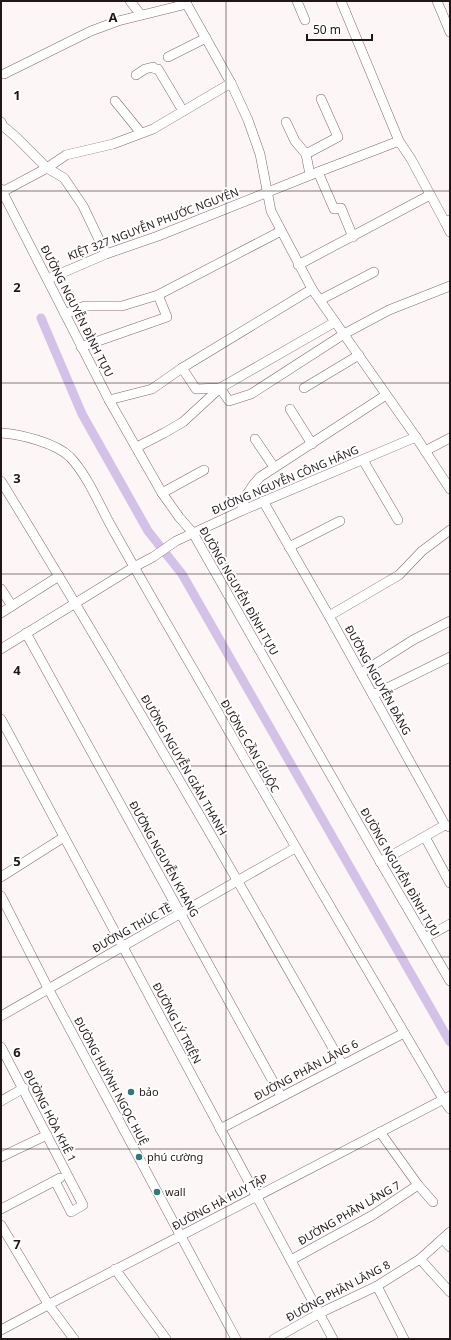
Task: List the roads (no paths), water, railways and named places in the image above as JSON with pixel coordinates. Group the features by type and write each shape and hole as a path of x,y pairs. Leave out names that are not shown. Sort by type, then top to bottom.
{"street":[{"path":"130,1 141,15"},
{"path":"297,1 305,20"},
{"path":"341,1 399,142 411,159 430,195 447,221 450,232"},
{"path":"437,1 450,32"},
{"path":"2,73 91,31 118,21 186,3 231,84 251,127 260,154 271,212 298,265 312,289 416,436 450,489"},
{"path":"168,57 206,38"},
{"path":"136,75 150,67 158,69 183,111"},
{"path":"2,190 47,168 66,155 113,144 153,129 231,84"},
{"path":"306,154 338,137 321,99"},
{"path":"115,101 141,133"},
{"path":"1,122 3,126 47,168 64,178 83,206 106,254"},
{"path":"286,122 295,141 306,154 314,174 334,209 342,208 353,237"},
{"name":"KIỆT 327 NGUYỄN PHƯỚC NGUYÊN","path":"48,279 106,254 158,236 267,192 399,142"},
{"name":"ĐƯỜNG NGUYỄN ĐÌNH TỰU","path":"2,190 109,400 162,493 179,517 193,533 380,862 450,981"},
{"path":"298,265 430,195"},
{"path":"65,314 85,306 122,306 158,295 281,231"},
{"path":"320,300 374,272"},
{"path":"220,388 228,401 251,394 344,334 389,310 450,286"},
{"path":"109,400 152,389 182,368 312,289"},
{"path":"81,347 166,317 158,295"},
{"path":"137,447 164,434 183,422 220,388 335,322"},
{"path":"304,388 359,355"},
{"path":"182,368 196,389 220,388"},
{"path":"241,511 243,501 253,484 274,467 312,444 386,395"},
{"path":"290,410 312,444"},
{"name":"ĐƯỜNG CẦN GIUỘC","path":"1,433 11,434 44,443 68,455 83,475 295,848 404,1033 446,1098 450,1109"},
{"name":"ĐƯỜNG NGUYỄN CÔNG HÃNG","path":"1,649 76,602 153,557 176,541 263,501 363,460 416,436"},
{"path":"255,438 274,467"},
{"path":"425,451 450,438"},
{"path":"363,460 398,520"},
{"path":"162,493 204,470"},
{"name":"ĐƯỜNG NGUYỄN GIẢN THANH","path":"1,481 76,602 238,880 342,1064"},
{"name":"ĐƯỜNG NGUYỄN ĐĂNG","path":"263,501 447,826 380,862"},
{"path":"289,547 340,521"},
{"path":"329,616 399,575 422,551 450,530"},
{"path":"1,613 59,576"},
{"path":"1,589 12,606"},
{"path":"360,673 412,640 450,621"},
{"name":"ĐƯỜNG NGUYỄN KHANG","path":"26,633 281,1096"},
{"path":"373,695 450,657"},
{"name":"ĐƯỜNG LÝ TRIỆN","path":"1,719 333,1339"},
{"path":"1,877 64,836"},
{"path":"425,837 450,883"},
{"name":"ĐƯỜNG THÚC TỀ","path":"1,1016 49,990 122,946 295,848"},
{"name":"ĐƯỜNG HUỲNH NGỌC HUỆ","path":"1,896 49,990 236,1339"},
{"path":"424,938 450,924"},
{"name":"ĐƯỜNG PHẦN LĂNG 6","path":"220,1129 404,1033"},
{"name":"ĐƯỜNG HÒA KHÊ 1","path":"1,1047 24,1088 83,1205 71,1212 55,1180"},
{"path":"1,1100 24,1088"},
{"name":"ĐƯỜNG HÀ HUY TẬP","path":"1,1330 115,1269 446,1098"},
{"name":"ĐƯỜNG PHẦN LĂNG 7","path":"380,1132 418,1185 433,1202"},
{"path":"1,1157 47,1135"},
{"name":"ĐƯỜNG HÒA KHÊ 1","path":"1,1209 67,1174"},
{"name":"ĐƯỜNG PHẦN LĂNG 7","path":"291,1260 373,1215 418,1185"},
{"path":"1,1225 48,1304 74,1339"},
{"name":"ĐƯỜNG PHẦN LĂNG 8","path":"274,1339 320,1313 377,1286 420,1259 450,1232"},
{"path":"442,1239 450,1247"},
{"path":"420,1259 450,1292"},
{"path":"115,1269 166,1339"},
{"path":"377,1286 404,1339"}],"waterway":[{"path":"41,318 82,414 148,531 182,574 450,1042"}],"place":[{"name":"bảo","path":"131,1092"},
{"name":"phú cường","path":"139,1157"},
{"name":"wall","path":"157,1192"}]}
